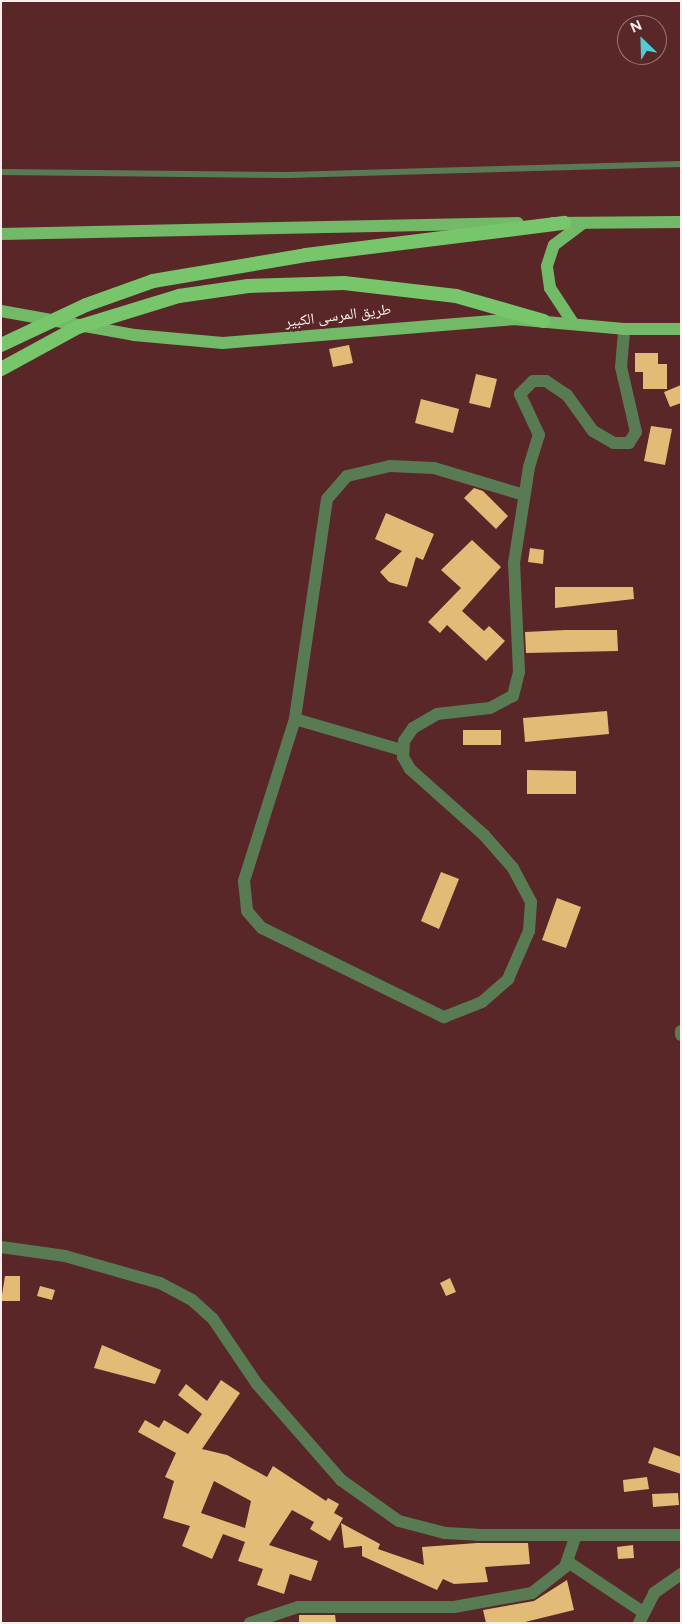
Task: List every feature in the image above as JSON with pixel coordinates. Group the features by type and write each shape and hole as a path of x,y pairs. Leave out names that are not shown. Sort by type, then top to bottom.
{"highway":[{"path":"1,345 86,305 154,281 306,255 564,223"},
{"path":"1,368 78,327 179,296 248,286 344,283 456,296 544,321"}],"main road":[{"path":"1,234 589,222 681,222"},
{"path":"573,323 550,288 548,256 565,234 589,222"},
{"name":"طريق المرسى الكبير","path":"1,311 134,335 223,343 434,322 544,321 624,329 681,329"}],"street":[{"path":"402,750 421,721 437,714 490,708 513,696 519,672 514,563 524,496 539,435 521,399 528,383 541,380 555,385 602,437 623,444 632,441 636,432 621,367 624,329"},
{"path":"402,750 410,769 484,835 513,868 531,902 529,931 508,978 482,1002 444,1017 262,928 247,911 244,881 295,719 327,499 347,476 390,466 434,468 524,496"},
{"path":"295,719 402,750"},
{"path":"1,1247 65,1256 160,1283 192,1300 213,1319 257,1384 341,1480 399,1522 445,1533 681,1535"},
{"path":"250,1623 282,1609 312,1605 410,1609 493,1603 544,1588 568,1562 576,1535"},
{"path":"568,1562 641,1617 654,1594 681,1574"}],"lane":[{"path":"1,172 288,175 681,164"}],"building":[{"path":"349,345 353,363 333,367 329,349"},
{"path":"635,353 658,353 658,364 667,364 667,389 643,389 643,372 635,372"},
{"path":"476,374 497,379 490,408 469,403"},
{"path":"681,385 681,403 670,407 664,392"},
{"path":"421,399 459,409 453,433 415,423"},
{"path":"651,426 672,429 665,465 644,461"},
{"path":"474,488 483,491 508,516 496,529 464,498"},
{"path":"386,513 434,534 423,560 416,557 407,587 389,582 380,572 402,551 375,539"},
{"path":"472,540 501,567 462,611 484,631 489,626 505,641 486,661 447,625 440,633 428,622 461,588 441,570"},
{"path":"530,548 544,550 543,564 528,562"},
{"path":"555,587 633,587 634,599 555,608"},
{"path":"617,630 618,651 526,653 525,632"},
{"path":"607,711 609,734 525,742 523,718"},
{"path":"463,730 501,730 501,745 463,745"},
{"path":"527,770 576,771 576,794 527,794"},
{"path":"441,872 459,879 439,929 421,921"},
{"path":"557,898 581,907 566,948 542,940"},
{"path":"5,1276 20,1276 20,1301 1,1301"},
{"path":"450,1278 456,1292 446,1296 440,1283"},
{"path":"40,1286 55,1290 52,1300 37,1296"},
{"path":"102,1345 161,1370 155,1384 94,1368"},
{"path":"221,1380 240,1393 202,1449 227,1455 267,1477 273,1466 326,1501 328,1498 339,1504 334,1513 343,1518 330,1541 310,1529 314,1522 292,1510 269,1545 318,1561 311,1581 290,1574 284,1594 257,1585 263,1569 238,1561 245,1542 223,1534 212,1559 182,1546 190,1526 163,1518 174,1481 165,1477 176,1453 138,1432 145,1420 159,1428 164,1420 188,1434 202,1414 178,1395 186,1384 207,1401","holes":["214,1481 251,1501 245,1528 201,1513"]},
{"path":"654,1447 681,1457 681,1474 648,1463"},
{"path":"647,1477 649,1489 624,1492 623,1480"},
{"path":"678,1493 679,1505 653,1507 652,1494"},
{"path":"341,1523 380,1544 378,1549 424,1565 422,1547 477,1543 528,1543 530,1564 485,1567 488,1582 454,1584 443,1579 437,1590 362,1556 362,1546 344,1548"},
{"path":"633,1545 634,1558 618,1559 617,1547"},
{"path":"567,1580 574,1610 521,1623 486,1623 483,1610 534,1601"},
{"path":"299,1615 335,1615 336,1623 299,1623"}]}
